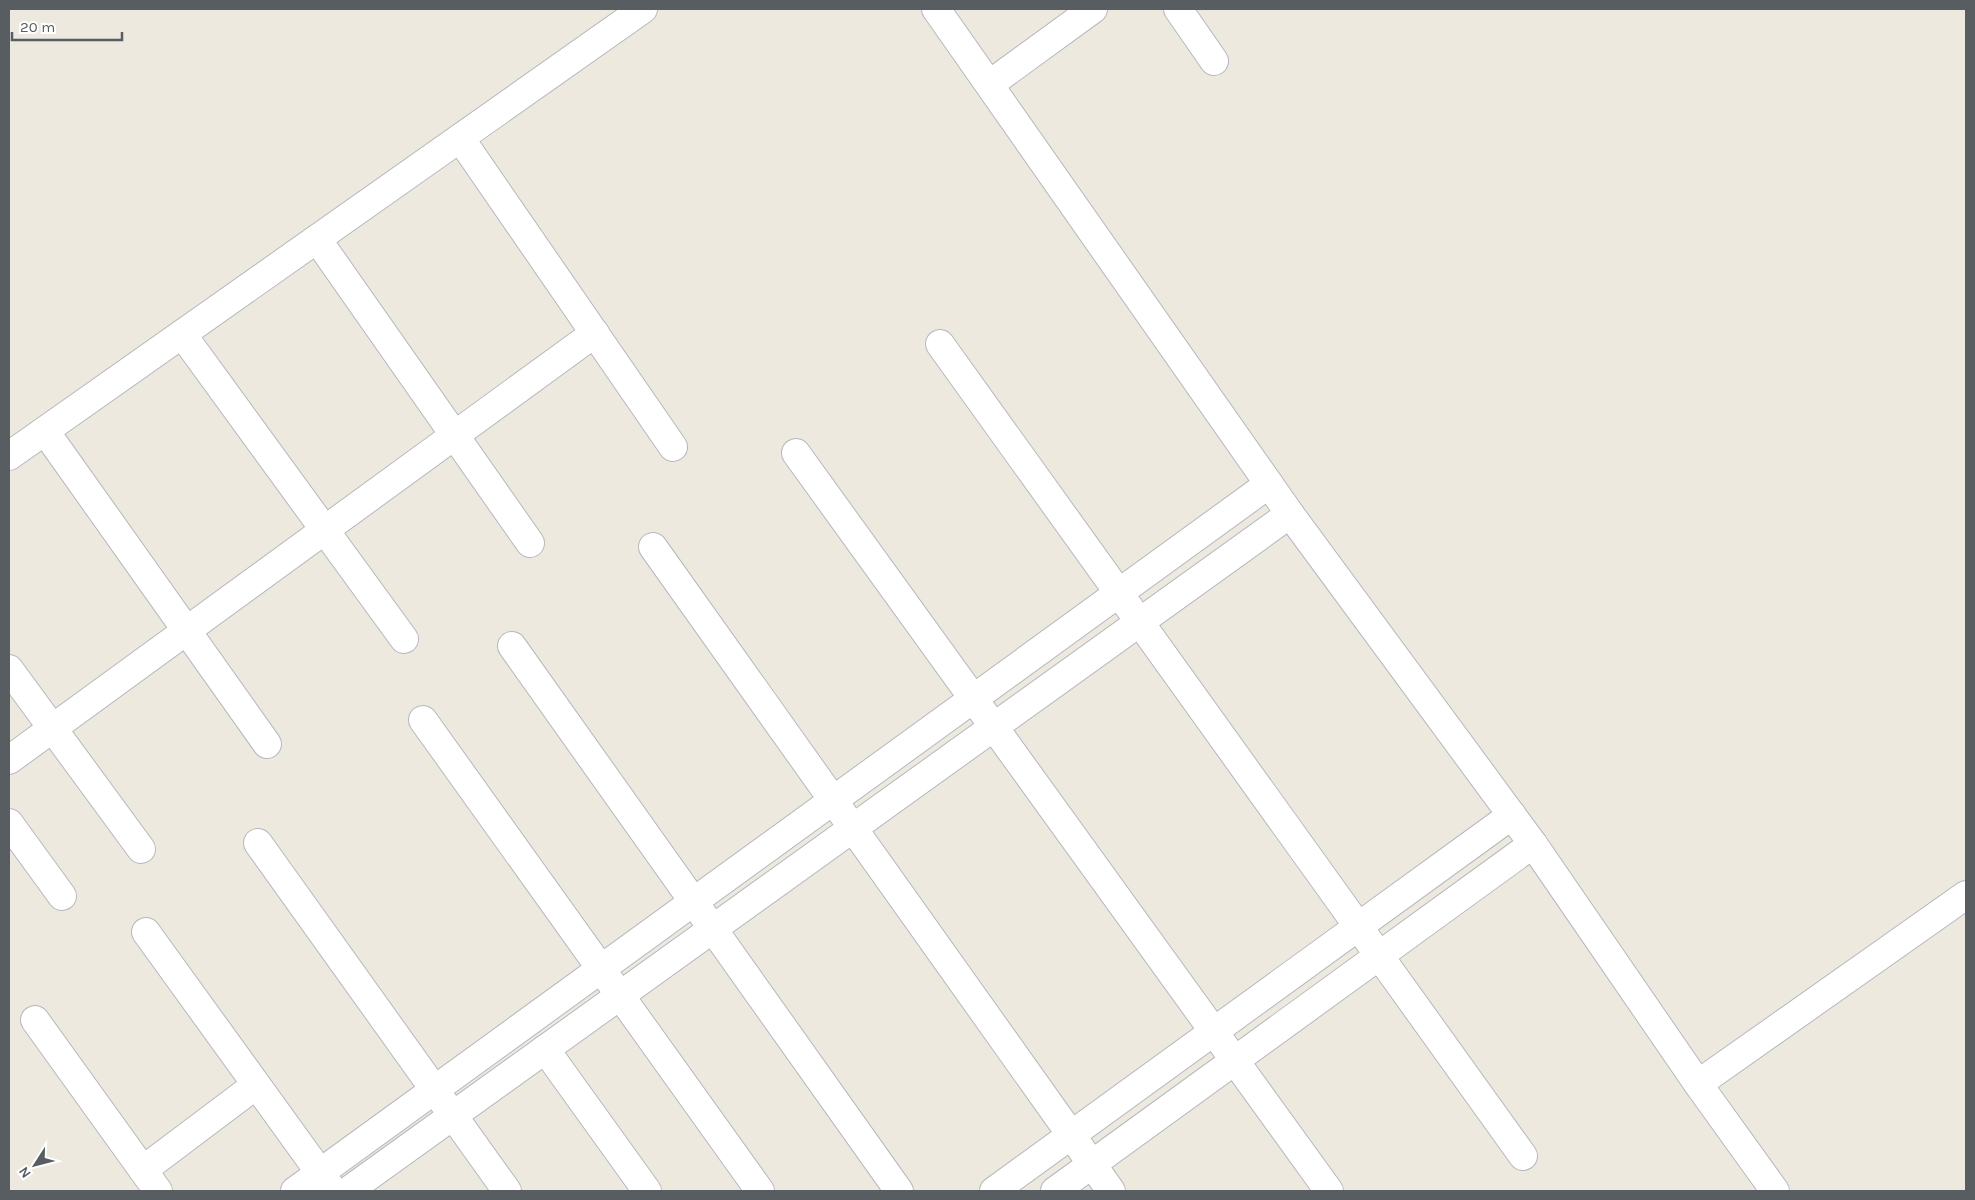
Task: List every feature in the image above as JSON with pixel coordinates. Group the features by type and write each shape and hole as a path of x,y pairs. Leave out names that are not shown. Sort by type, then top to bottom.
{"street":[{"path":"9,456 643,9"},
{"path":"936,9 1290,514 1533,844 1774,1191"},
{"path":"990,84 1094,9"},
{"path":"1178,9 1214,61"},
{"path":"460,138 673,446"},
{"path":"317,239 530,544"},
{"path":"9,760 595,333"},
{"path":"182,334 404,638"},
{"path":"940,344 1523,1156"},
{"path":"45,431 267,744"},
{"path":"796,452 1329,1191"},
{"path":"295,1191 327,1182 435,1090 1269,484"},
{"path":"348,1191 1290,514"},
{"path":"653,547 1111,1191"},
{"path":"512,646 899,1191"},
{"path":"9,669 141,849"},
{"path":"423,720 760,1191"},
{"path":"994,1191 1512,815"},
{"path":"9,823 62,896"},
{"path":"258,843 508,1191"},
{"path":"1055,1191 1533,844"},
{"path":"1698,1084 1966,895"},
{"path":"146,932 327,1182"},
{"path":"35,1020 150,1180 256,1085"},
{"path":"545,1049 647,1191"}]}
